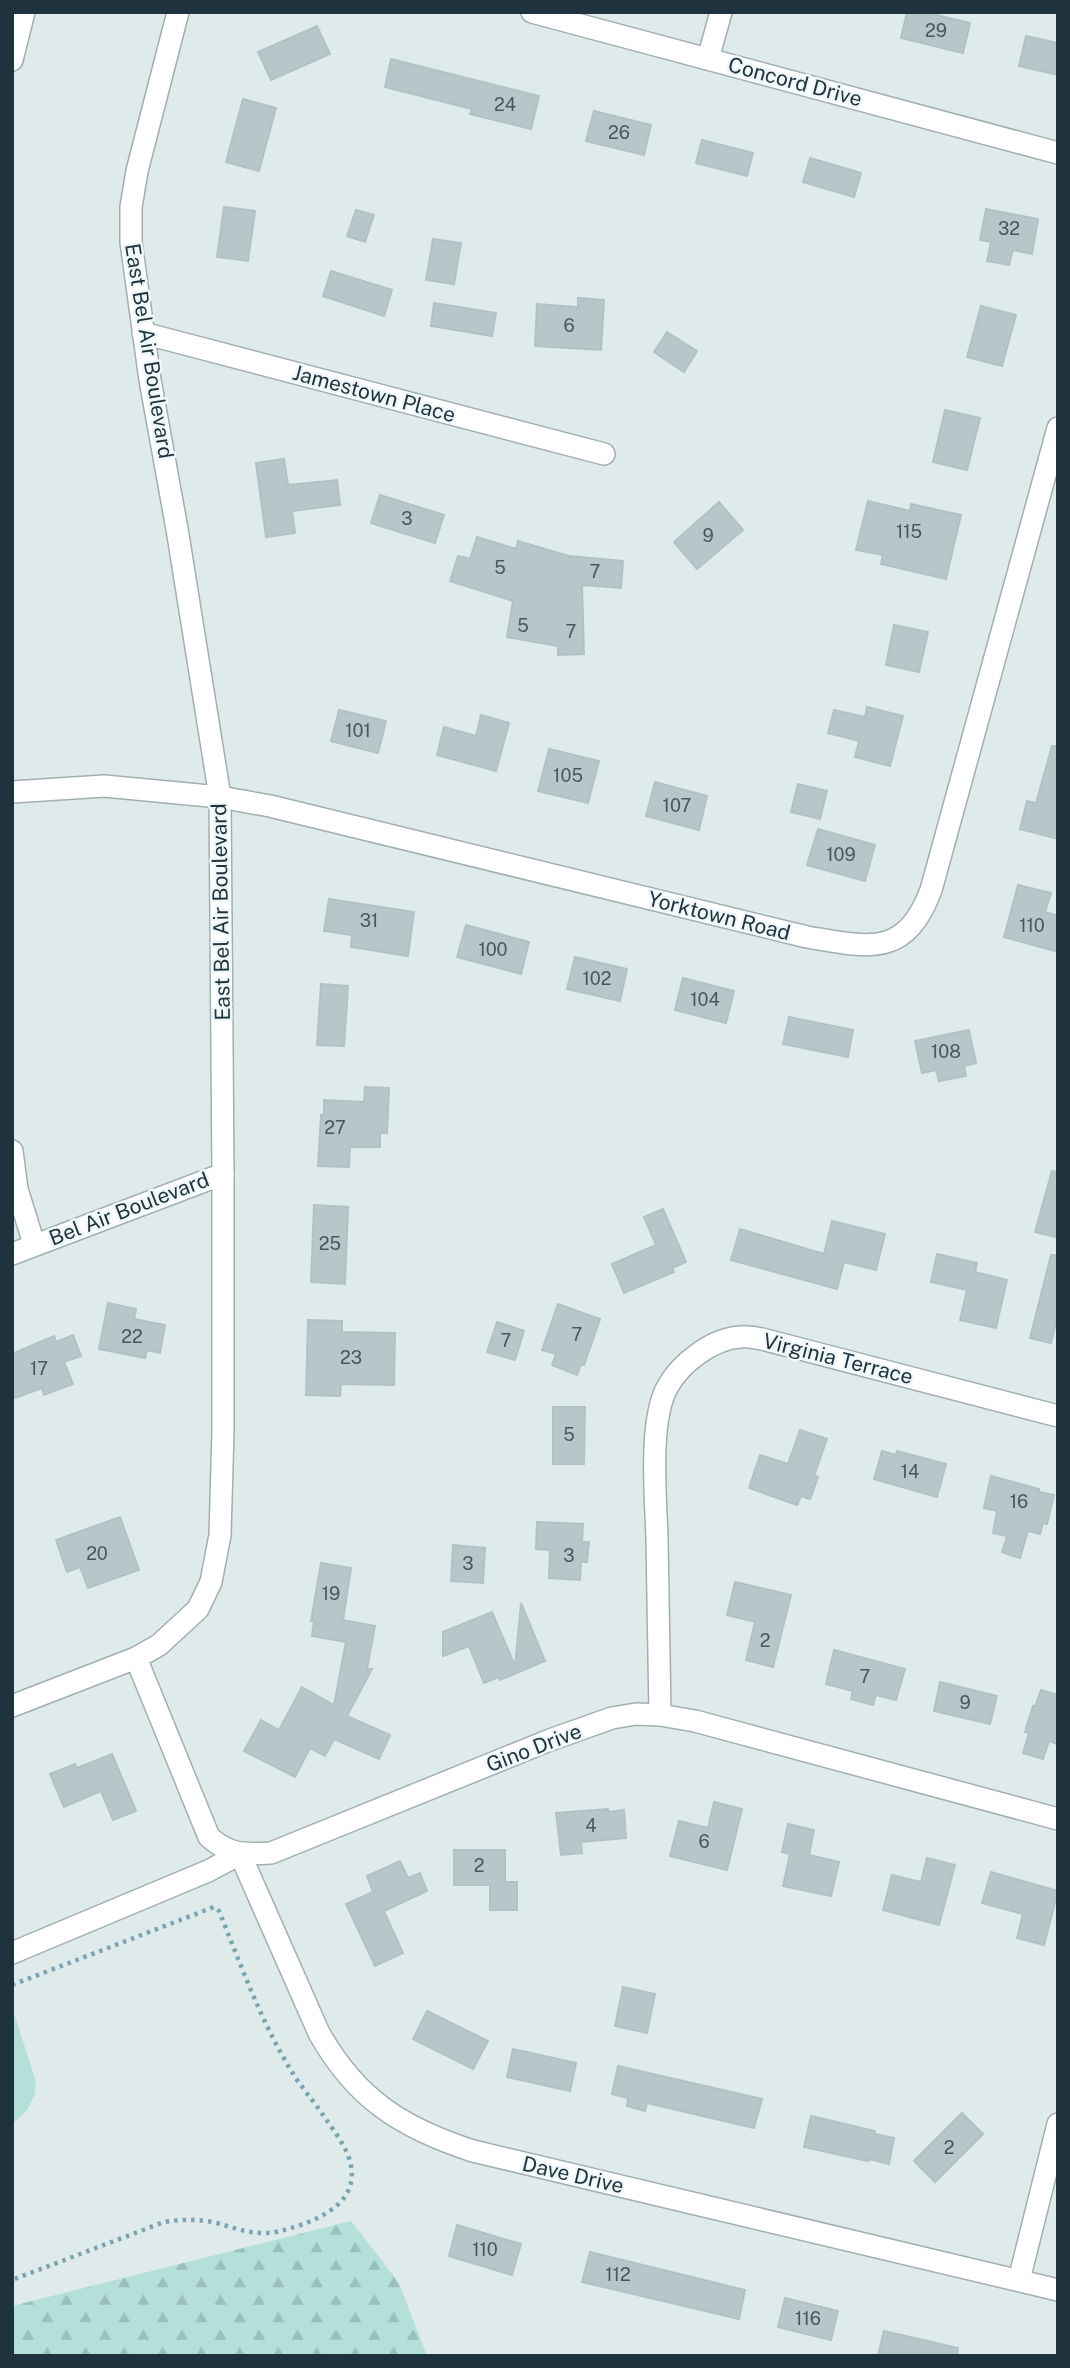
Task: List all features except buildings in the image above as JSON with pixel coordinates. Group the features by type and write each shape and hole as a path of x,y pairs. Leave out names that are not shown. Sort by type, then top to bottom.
{"street":[{"path":"12,60 24,12"},
{"name":"East Bel Air Boulevard","path":"12,1706 136,1658 159,1645 198,1609 211,1581 220,1535 223,1431 223,1174 220,797 143,333 131,242 131,207 136,171 178,12"},
{"name":"Concord Drive","path":"532,12 1058,153"},
{"path":"708,59 720,12"},
{"name":"Jamestown Place","path":"143,333 604,454"},
{"name":"Yorktown Road","path":"12,792 104,786 220,797 270,806 807,937 876,946 896,939 912,927 931,890 1058,428"},
{"path":"12,1151 17,1189 34,1244"},
{"name":"Bel Air Boulevard","path":"12,1254 223,1174"},
{"name":"Virginia Terrace","path":"660,1715 657,1424 660,1404 668,1386 696,1356 723,1341 740,1337 762,1339 1058,1416"},
{"path":"136,1658 209,1837 222,1848 240,1854"},
{"name":"Gino Drive","path":"240,1854 271,1853 550,1740 612,1718 636,1714 695,1721 1058,1819"},
{"path":"12,1953 208,1871 240,1854"},
{"name":"Dave Drive","path":"240,1854 319,2033 333,2058 348,2078 374,2101 422,2133 473,2151 1058,2290"},
{"path":"1018,2280 1058,2124"}],"path":[{"path":"12,1985 214,1907 219,1911 256,1999 291,2070 346,2150 352,2176 347,2193 337,2206 325,2214 283,2231 244,2232 215,2223 188,2219 164,2222 12,2280"}],"green space":[{"path":"12,2007 36,2082 34,2096 27,2110 12,2124"},
{"path":"351,2221 399,2283 427,2356 12,2356 12,2306"}]}
